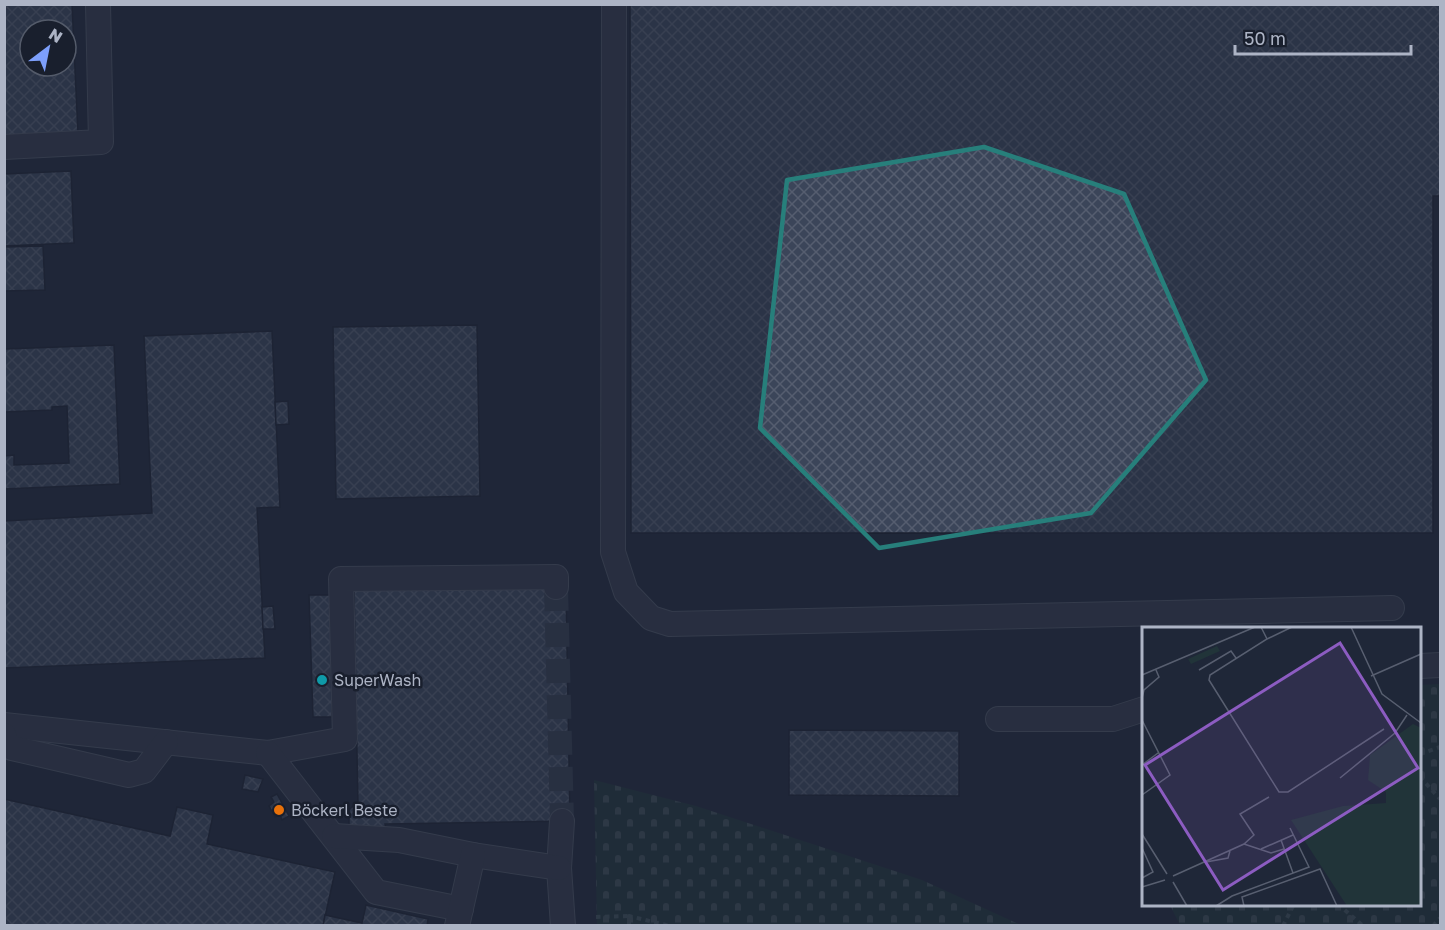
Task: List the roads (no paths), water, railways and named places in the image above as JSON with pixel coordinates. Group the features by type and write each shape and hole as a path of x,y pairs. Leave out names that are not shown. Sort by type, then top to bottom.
{"lane":[{"path":"4,147 101,142 98,4"},
{"path":"614,4 613,552 626,592 651,618 670,624 1392,608"},
{"path":"4,725 268,753 345,739 341,579 556,577 556,587"},
{"path":"1421,666 1440,665"},
{"path":"998,719 1113,719 1142,709"},
{"path":"4,735 7,745 12,748 129,775 144,771 166,742"},
{"path":"268,753 376,892 459,917 473,855"},
{"path":"562,821 559,868 563,926"},
{"path":"333,836 399,840 473,855 559,868"}],"tunnel":[{"path":"556,587 562,821"}],"place":[{"name":"SuperWash","path":"322,680"},
{"name":"Böckerl Beste","path":"279,810"}]}
